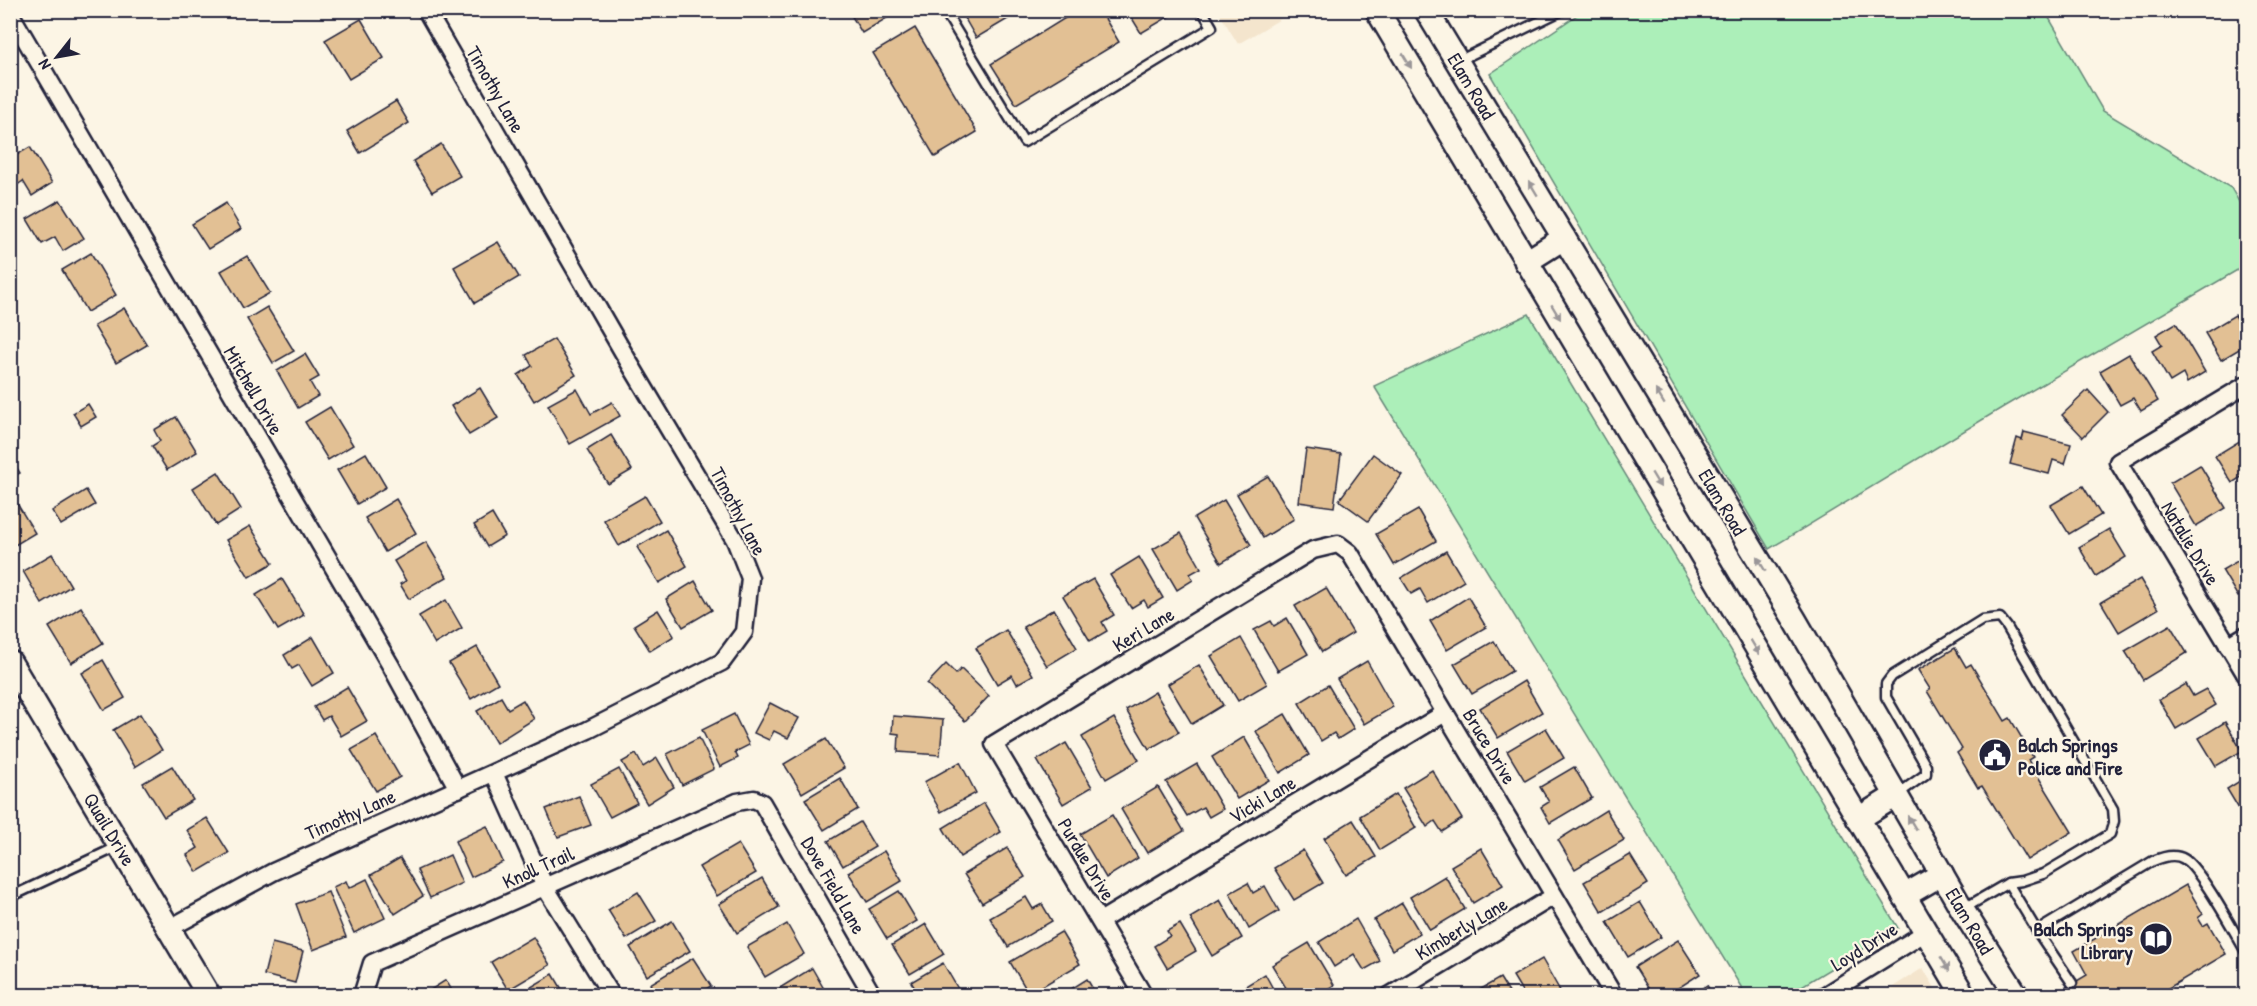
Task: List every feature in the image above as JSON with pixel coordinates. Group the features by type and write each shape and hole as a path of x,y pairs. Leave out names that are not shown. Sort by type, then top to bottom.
{"main road":[{"path":"1377,10 1964,996"},
{"name":"Elam Road","path":"1426,10 1795,620 1962,909 2017,996"},
{"path":"1526,262 1564,238"},
{"name":"Quail Drive","path":"10,662 209,996"},
{"path":"1858,819 1896,796"},
{"path":"1904,896 1942,874"}],"street":[{"name":"Timothy Lane","path":"170,928 273,872 588,730 722,662 744,632 750,578 735,540 630,364 426,10"},
{"name":"Mitchell Drive","path":"10,14 391,666 458,789"},
{"name":"Natalie Drive","path":"2247,386 2118,462 2247,675"},
{"name":"Bruce Drive","path":"1313,550 1338,544 1350,553 1614,996"},
{"name":"Keri Lane","path":"994,744 1313,550"},
{"path":"2229,646 2247,635"},
{"name":"Vicki Lane","path":"1100,921 1445,713"},
{"name":"Purdue Drive","path":"994,744 1144,996"},
{"path":"494,773 545,887 612,996"},
{"name":"Knoll Trail","path":"367,996 364,990 372,963 737,802 754,799"},
{"name":"Dove Field Lane","path":"754,799 762,803 873,996"},
{"name":"Kimberly Lane","path":"1389,996 1554,896"},
{"name":"Loyd Drive","path":"1824,996 1926,932"}],"lane":[{"path":"944,10 1024,142 1212,27 1202,10"},
{"path":"1457,61 1563,10"},
{"path":"1896,796 1926,774 1926,766 1886,697 1886,684 1892,676 1963,634 1982,620 2000,618 2113,810 2114,821 2110,834 2043,874 2008,883 1962,909"},
{"path":"10,897 120,846"},
{"path":"2037,931 2153,861 2172,856 2184,858 2196,870 2247,952"},
{"path":"2008,883 2072,983"}],"shaded area":[{"path":"1218,11 1294,11 1238,44"},
{"path":"1923,968 1939,995 1880,995"}],"green space":[{"path":"1583,11 2045,11 2103,111 2231,188 2246,214 2246,265 2005,406 1769,549 1490,74"},
{"path":"1529,314 1898,928 1787,995 1746,995 1374,386"}],"building":[{"path":"848,10 900,10 862,33"},
{"path":"960,10 1023,10 976,38"},
{"path":"1078,10 1100,10 1119,42 1016,104 991,64"},
{"path":"1127,10 1180,10 1141,33"},
{"path":"361,19 384,58 349,79 325,40"},
{"path":"915,28 977,132 935,157 873,53"},
{"path":"396,101 409,123 360,153 347,131"},
{"path":"10,116 19,129 10,134"},
{"path":"441,144 460,176 432,192 413,161"},
{"path":"30,147 52,183 32,196 23,181 13,188 10,184 10,159"},
{"path":"60,200 84,238 63,251 55,237 42,244 27,219"},
{"path":"226,203 241,229 208,249 192,224"},
{"path":"498,242 519,277 475,303 454,267"},
{"path":"91,253 116,295 87,312 62,270"},
{"path":"247,256 270,293 243,308 221,271"},
{"path":"2246,292 2246,306 2240,296"},
{"path":"267,307 294,351 273,363 247,319"},
{"path":"124,308 147,345 116,363 94,326"},
{"path":"2235,315 2246,334 2246,345 2221,360 2205,333"},
{"path":"2176,323 2205,372 2187,383 2183,374 2170,382 2152,351 2162,345 2156,335"},
{"path":"554,339 576,375 534,401 518,375 532,366 526,355"},
{"path":"305,354 319,377 310,382 318,396 298,408 277,371"},
{"path":"2129,354 2158,401 2141,411 2133,398 2120,405 2100,371"},
{"path":"480,388 498,418 469,435 451,406"},
{"path":"577,389 591,414 612,402 620,416 570,444 548,405"},
{"path":"2088,390 2108,412 2083,437 2062,415"},
{"path":"88,404 96,417 81,426 73,413"},
{"path":"330,407 353,445 328,460 305,422"},
{"path":"176,417 197,452 167,470 152,446 160,441 154,430"},
{"path":"2024,432 2071,444 2065,464 2053,460 2049,474 2010,464 2017,438 2022,440"},
{"path":"611,435 632,470 608,484 587,450"},
{"path":"2246,437 2246,474 2232,483 2215,456"},
{"path":"1306,449 1341,454 1334,507 1299,502"},
{"path":"366,453 386,487 357,504 337,470"},
{"path":"1373,454 1402,475 1368,521 1339,500"},
{"path":"10,457 20,473 10,478"},
{"path":"2200,465 2226,508 2196,526 2170,483"},
{"path":"218,472 241,509 216,525 193,488"},
{"path":"1268,476 1294,519 1263,538 1237,494"},
{"path":"2083,486 2101,515 2069,534 2051,505"},
{"path":"86,490 95,505 61,525 52,511"},
{"path":"645,496 660,521 619,546 604,520"},
{"path":"13,497 35,533 10,548 10,499"},
{"path":"396,499 416,533 385,552 365,518"},
{"path":"1224,500 1251,545 1221,563 1194,518"},
{"path":"1418,510 1436,541 1394,565 1376,534"},
{"path":"492,514 505,536 487,547 474,525"},
{"path":"250,526 273,563 249,577 226,540"},
{"path":"2109,529 2126,557 2096,576 2079,547"},
{"path":"666,530 687,566 659,583 637,547"},
{"path":"1181,533 1201,568 1190,574 1193,580 1177,590 1153,549"},
{"path":"426,542 447,577 409,599 400,584 406,581 394,561"},
{"path":"1446,551 1464,581 1428,603 1420,589 1411,594 1401,578"},
{"path":"52,554 71,586 42,604 23,571"},
{"path":"2246,556 2246,592 2238,597 2222,570"},
{"path":"1139,557 1163,598 1148,607 1144,600 1131,608 1110,575"},
{"path":"282,579 304,615 278,630 256,595"},
{"path":"1093,579 1114,615 1102,622 1107,631 1090,641 1063,596"},
{"path":"2140,579 2158,609 2119,632 2101,602"},
{"path":"695,581 712,610 683,627 666,599"},
{"path":"1326,588 1353,633 1322,652 1295,606"},
{"path":"1468,597 1486,627 1447,650 1430,621"},
{"path":"446,600 462,628 435,644 419,616"},
{"path":"81,607 103,643 71,663 49,627"},
{"path":"1054,609 1077,648 1047,666 1023,627"},
{"path":"658,610 674,636 650,651 634,625"},
{"path":"1287,618 1308,654 1278,671 1254,630 1271,621 1274,626"},
{"path":"2170,625 2187,653 2143,680 2125,651"},
{"path":"1006,630 1033,675 1017,684 1012,675 997,684 976,648"},
{"path":"313,637 334,673 312,686 299,665 292,669 284,655"},
{"path":"1241,638 1267,684 1238,701 1211,656"},
{"path":"1494,641 1512,671 1472,694 1454,664"},
{"path":"477,647 498,683 471,699 449,663"},
{"name":"Balch Springs Police and Fire","path":"1955,648 1966,667 1971,664 2005,721 2010,718 2033,757 2028,760 2072,832 2027,860 1982,786 1978,788 1957,753 1962,749 1927,691 1930,689 1918,670"},
{"path":"103,660 125,698 104,710 82,673"},
{"path":"1367,661 1393,707 1364,724 1337,679"},
{"path":"946,664 956,674 961,669 989,696 965,721 927,684"},
{"path":"1199,665 1223,705 1192,724 1168,684"},
{"path":"1524,681 1542,712 1498,738 1480,708"},
{"path":"2186,684 2193,696 2206,689 2216,705 2176,729 2159,700"},
{"path":"1328,685 1354,729 1338,739 1334,733 1321,741 1299,703"},
{"path":"347,687 367,721 341,736 329,716 322,720 314,707"},
{"path":"1155,692 1179,732 1149,749 1126,710"},
{"path":"501,697 508,709 523,700 534,719 496,743 477,711"},
{"path":"770,703 799,718 788,738 774,731 769,740 754,733"},
{"path":"140,714 162,750 135,767 113,730"},
{"path":"734,714 749,745 735,752 738,758 720,767 702,730"},
{"path":"1285,714 1309,755 1280,773 1256,731"},
{"path":"893,716 943,720 940,755 898,752 899,734 892,733"},
{"path":"1114,718 1139,760 1106,779 1082,737"},
{"path":"2225,722 2242,751 2216,766 2199,738"},
{"path":"1546,728 1564,758 1525,781 1507,751"},
{"path":"376,736 400,777 376,791 351,750"},
{"path":"1244,737 1269,780 1237,799 1212,757"},
{"path":"699,738 714,769 682,785 667,754"},
{"path":"826,739 844,768 802,793 784,764"},
{"path":"1066,743 1092,787 1063,804 1037,760"},
{"path":"636,754 643,767 657,758 674,787 647,804 622,762"},
{"path":"960,762 976,793 941,812 924,782"},
{"path":"1197,764 1223,809 1209,817 1203,807 1187,816 1166,782"},
{"path":"172,766 193,800 164,817 143,783"},
{"path":"1574,767 1592,798 1550,823 1541,807 1549,802 1540,787"},
{"path":"619,769 637,803 610,817 591,784"},
{"path":"1432,770 1462,819 1442,832 1435,821 1427,827 1403,788"},
{"path":"2246,777 2246,818 2245,819 2227,789"},
{"path":"840,778 858,809 824,830 805,799"},
{"path":"1158,787 1184,831 1147,853 1121,809"},
{"path":"1396,794 1416,828 1380,850 1360,816"},
{"path":"579,796 591,825 558,837 546,809"},
{"path":"984,803 1001,832 960,857 943,828"},
{"path":"1606,810 1624,840 1575,869 1558,840"},
{"path":"1112,815 1138,858 1106,878 1080,834"},
{"path":"207,818 229,853 197,872 187,855 198,848 187,830"},
{"path":"1353,820 1376,857 1346,875 1324,838"},
{"path":"860,822 875,847 843,866 828,841"},
{"path":"487,826 503,862 471,877 455,841"},
{"path":"738,844 756,873 717,896 699,867"},
{"path":"1007,848 1025,877 982,903 964,874"},
{"path":"1481,848 1503,885 1473,903 1451,866"},
{"path":"1303,850 1323,883 1294,900 1274,868"},
{"path":"884,851 902,881 867,902 848,872"},
{"path":"450,855 462,883 430,898 417,870"},
{"path":"1630,855 1648,884 1602,912 1584,882"},
{"path":"400,858 423,896 395,914 371,875"},
{"path":"1445,876 1465,909 1430,930 1410,897"},
{"path":"762,878 779,907 737,933 719,904"},
{"path":"367,879 385,918 354,933 333,887 346,881 349,888"},
{"path":"1248,883 1253,893 1265,886 1279,911 1249,929 1230,893"},
{"name":"Balch Springs Library","path":"2186,885 2203,914 2198,918 2203,926 2208,923 2226,954 2155,996 2063,996 2060,991 2087,975 2074,951"},
{"path":"899,891 917,921 887,939 869,909"},
{"path":"328,892 346,937 313,950 296,904"},
{"path":"638,892 656,921 626,939 608,910"},
{"path":"1026,897 1033,909 1042,904 1052,921 1008,947 990,918"},
{"path":"1220,900 1242,938 1212,956 1190,918"},
{"path":"1640,902 1661,937 1628,957 1607,922"},
{"path":"1402,903 1420,933 1392,950 1374,920"},
{"path":"1356,919 1380,961 1364,970 1354,954 1334,967 1319,942"},
{"path":"672,921 690,951 647,976 630,947"},
{"path":"787,924 804,954 765,977 747,947"},
{"path":"926,924 944,954 910,974 892,945"},
{"path":"1180,924 1196,951 1167,968 1154,946 1170,936 1167,931"},
{"path":"1061,932 1080,964 1029,994 1010,962"},
{"path":"533,937 550,965 508,990 491,962"},
{"path":"1678,940 1700,974 1666,996 1653,996 1635,967"},
{"path":"272,943 303,951 295,983 264,975"},
{"path":"1309,943 1334,985 1317,996 1291,996 1272,965"},
{"path":"693,958 711,986 695,996 657,996 650,984"},
{"path":"1542,959 1563,996 1525,996 1513,976"},
{"path":"943,963 958,989 948,996 920,996 911,982"},
{"path":"812,968 828,996 782,996 778,989"},
{"path":"553,974 566,996 516,996"},
{"path":"1265,974 1277,996 1235,996 1234,993"},
{"path":"1500,978 1511,996 1471,995"},
{"path":"1087,979 1097,996 1060,996"},
{"path":"446,980 455,996 421,996"},
{"path":"1707,985 1713,996 1690,996"}],"place":[{"name":"Balch Springs Police and Fire","path":"1995,755"},
{"name":"Balch Springs Library","path":"2156,939"}]}
